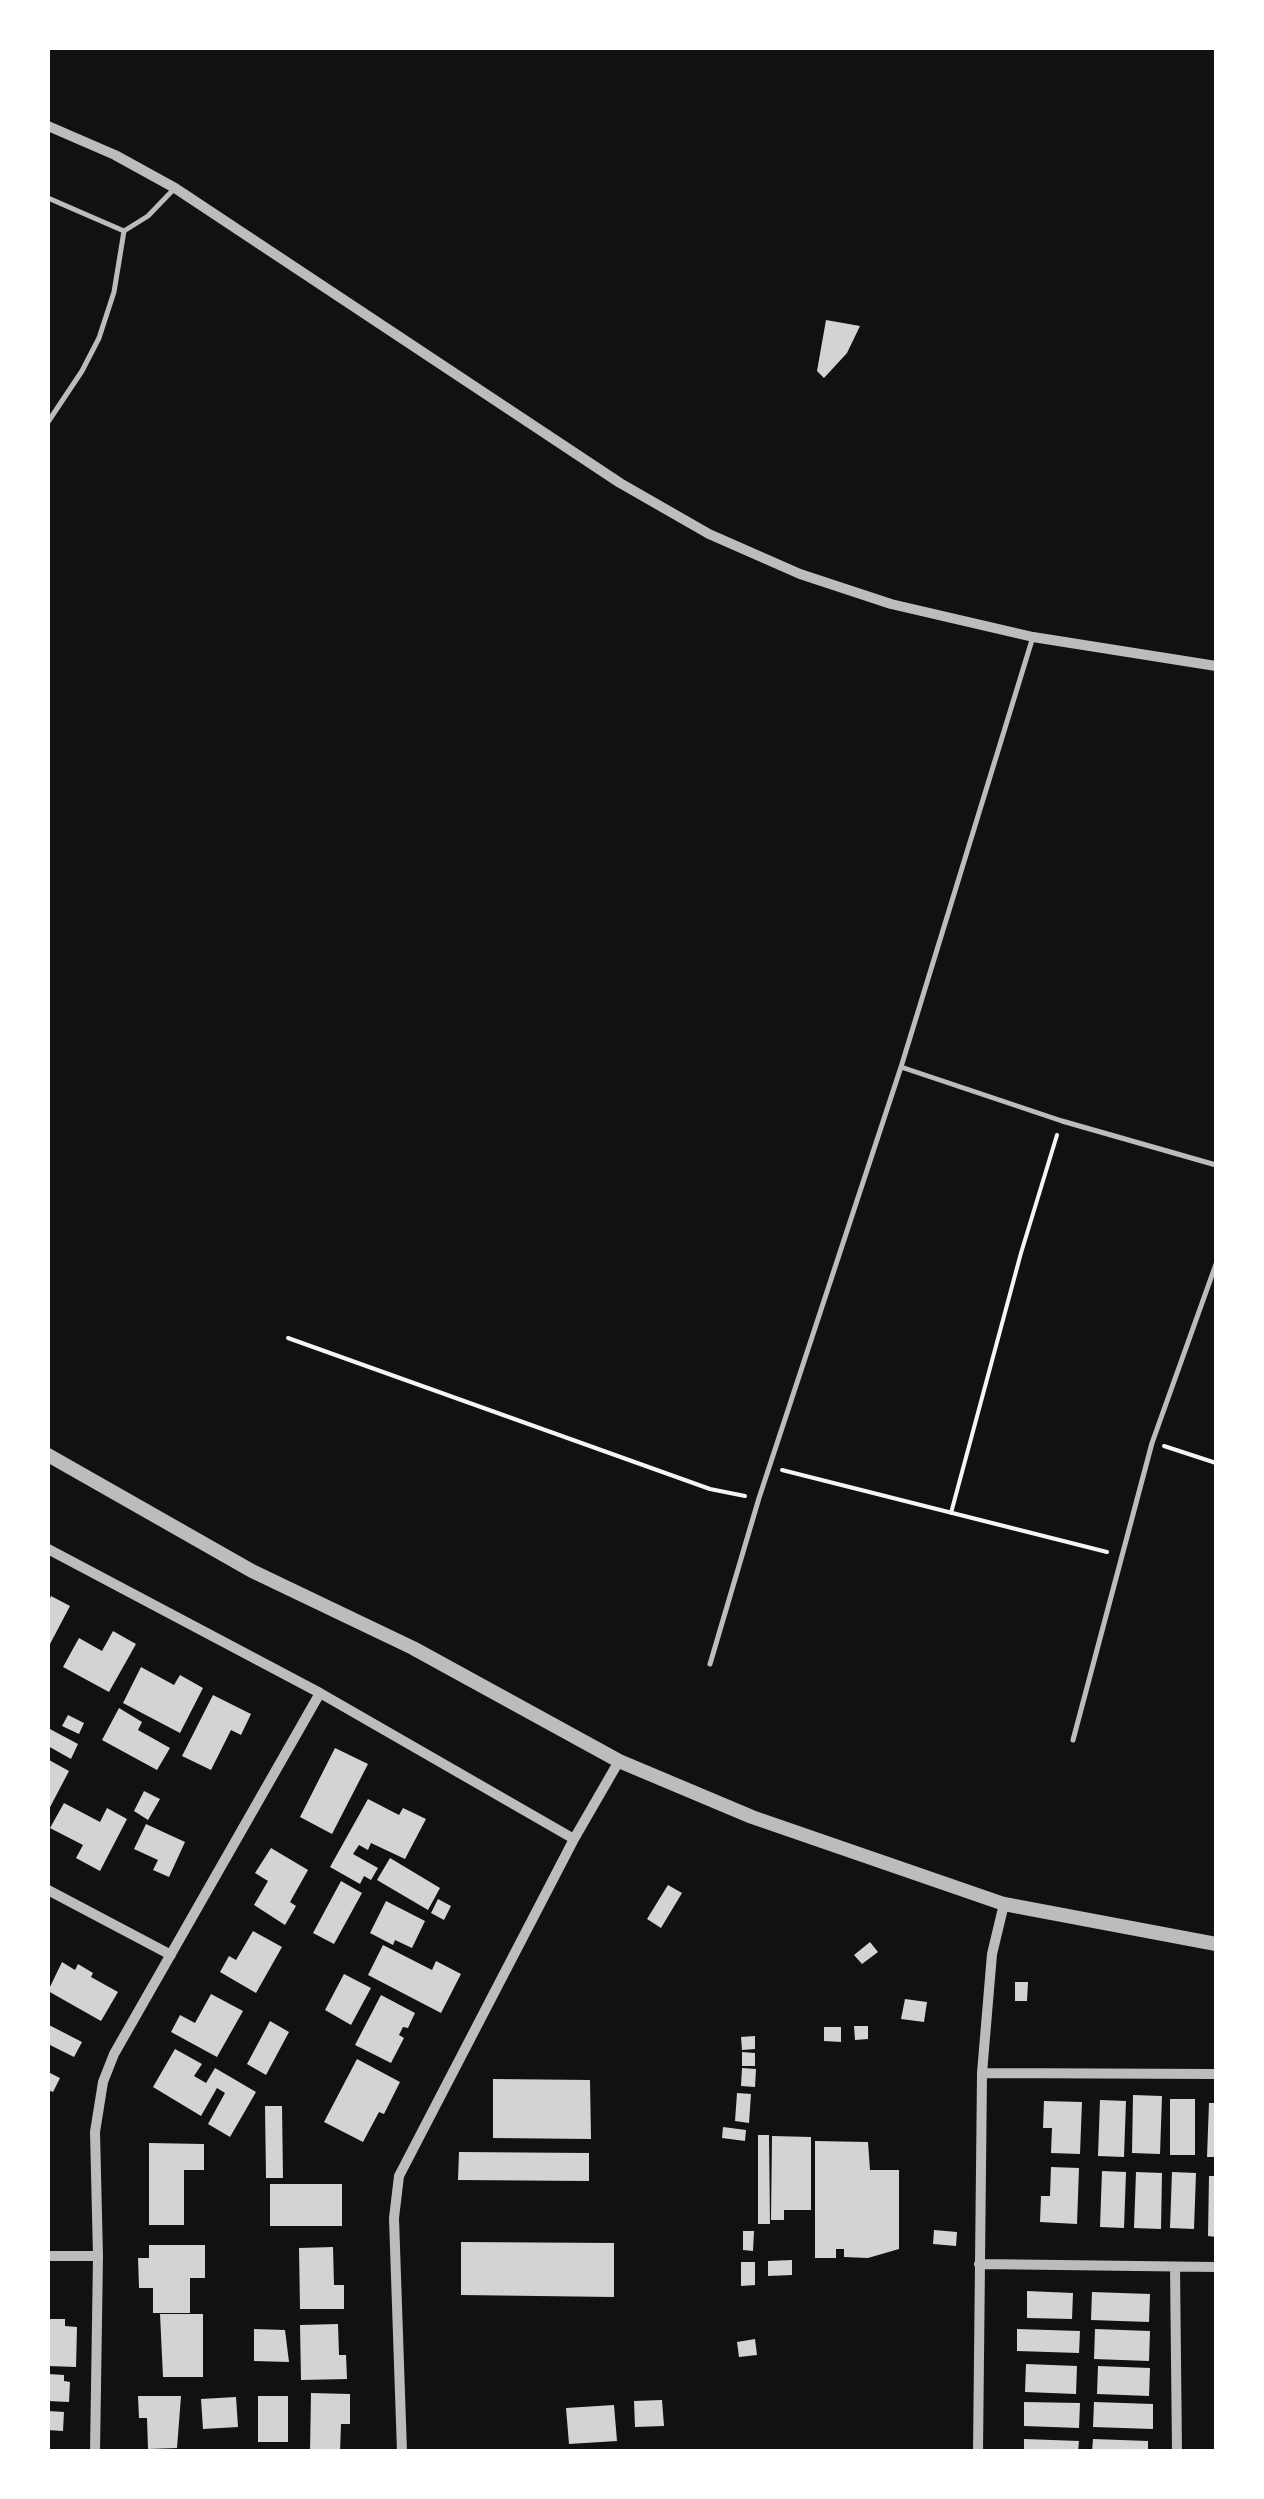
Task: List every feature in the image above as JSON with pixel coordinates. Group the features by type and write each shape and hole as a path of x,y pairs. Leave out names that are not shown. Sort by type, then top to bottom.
{"street":[{"path":"48,126 115,155 175,188 620,483 708,534 800,574 891,604 1033,637 1216,666"},
{"path":"48,1455 252,1571 414,1648 620,1761 818,1842 1004,1904 1216,1944"},
{"path":"48,1549 320,1694 574,1838"},
{"path":"95,2452 95,2132 100,2096 114,2054 320,1694"},
{"path":"402,2452 396,2185 574,1838 620,1761"},
{"path":"48,1890 171,1955"},
{"path":"978,2452 982,2074 992,1954 1004,1904"},
{"path":"982,2074 1216,2074"},
{"path":"48,2256 98,2256"},
{"path":"979,2264 1216,2267"},
{"path":"1175,2267 1177,2452"}],"lane":[{"path":"48,422 82,372 98,338 114,292 124,231 148,216 175,188"},
{"path":"48,198 124,231"},
{"path":"710,1664 759,1498 901,1067 1033,637"},
{"path":"901,1067 1062,1121 1216,1166"},
{"path":"1073,1740 1152,1443 1216,1264"}],"path":[{"path":"951,1513 1020,1253 1062,1121"},
{"path":"288,1338 710,1490 759,1498"},
{"path":"1152,1443 1216,1463"},
{"path":"770,1466 1121,1556"}],"building":[{"path":"826,320 860,326 847,353 824,378 817,371"},
{"path":"51,1596 70,1606 50,1644 48,1603"},
{"path":"113,1631 136,1644 109,1692 63,1667 79,1638 102,1651"},
{"path":"141,1667 174,1685 180,1675 203,1688 180,1733 123,1703"},
{"path":"213,1695 251,1714 241,1735 231,1730 211,1770 182,1756"},
{"path":"119,1708 142,1722 138,1730 170,1748 157,1770 102,1740"},
{"path":"68,1715 84,1723 79,1734 62,1726"},
{"path":"48,1728 78,1744 71,1759 48,1746"},
{"path":"335,1748 368,1764 332,1834 300,1817"},
{"path":"49,1760 69,1771 48,1811 48,1763"},
{"path":"144,1791 160,1799 148,1820 134,1811"},
{"path":"368,1799 399,1815 403,1808 426,1819 405,1859 371,1843 368,1850 359,1845 353,1854 378,1868 371,1880 364,1876 360,1884 330,1867"},
{"path":"64,1803 100,1822 107,1808 127,1819 100,1871 76,1858 83,1845 50,1828"},
{"path":"146,1824 185,1842 169,1877 153,1870 158,1860 134,1849"},
{"path":"271,1848 308,1870 290,1902 296,1906 285,1925 254,1905 268,1881 255,1873"},
{"path":"390,1858 440,1888 428,1910 377,1880"},
{"path":"341,1881 362,1893 334,1944 313,1933"},
{"path":"668,1885 682,1893 661,1928 647,1919"},
{"path":"438,1899 451,1906 444,1920 431,1913"},
{"path":"386,1901 425,1921 412,1948 395,1940 393,1945 370,1933"},
{"path":"253,1931 282,1947 256,1993 220,1972 229,1956 236,1960"},
{"path":"870,1942 878,1952 862,1964 854,1955"},
{"path":"383,1945 432,1970 436,1961 461,1974 441,2013 368,1975"},
{"path":"62,1962 75,1970 78,1964 93,1973 91,1977 118,1992 101,2021 48,1991"},
{"path":"344,1974 371,1988 351,2025 325,2010"},
{"path":"1015,1982 1028,1982 1027,2001 1015,2001"},
{"path":"211,1994 243,2011 217,2057 171,2032 180,2015 195,2023"},
{"path":"381,1995 415,2013 408,2028 403,2027 399,2035 404,2038 391,2063 355,2045"},
{"path":"905,1999 927,2002 924,2022 901,2019"},
{"path":"270,2021 289,2032 266,2075 247,2064"},
{"path":"49,2025 82,2042 74,2057 48,2044"},
{"path":"854,2026 868,2026 868,2039 855,2040"},
{"path":"824,2027 841,2027 841,2042 824,2041"},
{"path":"755,2036 755,2049 742,2050 741,2037"},
{"path":"175,2049 202,2064 194,2076 206,2083 215,2068 256,2092 230,2137 208,2124 225,2093 217,2088 201,2116 153,2087"},
{"path":"742,2052 755,2053 755,2066 742,2066"},
{"path":"357,2059 400,2082 384,2114 379,2112 363,2142 324,2122"},
{"path":"742,2068 756,2069 755,2087 741,2086"},
{"path":"48,2072 60,2078 53,2092 48,2090"},
{"path":"493,2079 590,2080 591,2139 493,2138"},
{"path":"737,2093 751,2094 749,2123 735,2121"},
{"path":"1133,2095 1162,2096 1160,2154 1132,2153"},
{"path":"1170,2099 1195,2099 1195,2155 1170,2155"},
{"path":"1100,2100 1126,2101 1124,2157 1098,2156"},
{"path":"1044,2101 1082,2102 1080,2154 1051,2153 1052,2128 1043,2128"},
{"path":"1209,2103 1216,2103 1216,2157 1207,2157"},
{"path":"265,2106 282,2106 283,2178 266,2178"},
{"path":"723,2127 746,2130 745,2141 722,2138"},
{"path":"758,2135 769,2135 770,2224 758,2224"},
{"path":"772,2136 811,2137 811,2210 784,2210 784,2220 771,2220"},
{"path":"815,2141 868,2142 870,2170 899,2170 899,2249 868,2258 844,2257 844,2249 836,2249 836,2258 815,2258"},
{"path":"149,2143 204,2144 204,2170 184,2170 184,2225 149,2225"},
{"path":"459,2152 589,2153 589,2181 458,2180"},
{"path":"1051,2167 1079,2168 1077,2224 1040,2222 1041,2196 1050,2196"},
{"path":"1102,2171 1126,2172 1124,2228 1100,2227"},
{"path":"1136,2172 1162,2173 1161,2229 1134,2228"},
{"path":"1172,2172 1196,2173 1194,2229 1170,2228"},
{"path":"1209,2176 1216,2176 1216,2237 1208,2236"},
{"path":"270,2184 342,2184 342,2226 270,2226"},
{"path":"934,2230 957,2232 956,2246 933,2244"},
{"path":"743,2231 754,2231 753,2251 743,2250"},
{"path":"461,2242 614,2243 614,2297 461,2295"},
{"path":"149,2245 205,2245 205,2278 190,2278 190,2313 153,2313 153,2288 139,2288 138,2258 149,2258"},
{"path":"333,2247 334,2285 344,2285 344,2309 300,2309 299,2248"},
{"path":"792,2260 792,2275 768,2276 768,2261"},
{"path":"741,2262 755,2262 755,2285 741,2286"},
{"path":"1027,2291 1073,2293 1072,2319 1027,2318"},
{"path":"1092,2292 1150,2294 1149,2322 1091,2320"},
{"path":"160,2314 203,2314 203,2377 163,2377"},
{"path":"48,2319 65,2319 65,2326 77,2327 76,2367 48,2366"},
{"path":"338,2324 339,2355 346,2355 347,2379 301,2380 300,2325"},
{"path":"254,2329 285,2330 289,2362 254,2361"},
{"path":"1017,2329 1080,2331 1079,2353 1017,2351"},
{"path":"1095,2329 1150,2331 1149,2361 1094,2359"},
{"path":"755,2339 757,2355 739,2357 737,2342"},
{"path":"1026,2364 1077,2366 1076,2394 1025,2392"},
{"path":"1098,2366 1150,2368 1149,2396 1097,2394"},
{"path":"48,2374 64,2375 64,2381 70,2382 69,2402 48,2401"},
{"path":"311,2393 350,2394 350,2424 341,2424 340,2452 310,2452"},
{"path":"138,2396 181,2396 177,2448 148,2449 147,2418 139,2418"},
{"path":"258,2396 288,2396 288,2442 258,2442"},
{"path":"236,2397 238,2427 203,2429 201,2399"},
{"path":"662,2400 664,2426 635,2427 634,2401"},
{"path":"1024,2402 1080,2403 1079,2428 1024,2426"},
{"path":"1094,2402 1153,2404 1153,2429 1093,2427"},
{"path":"614,2405 617,2441 569,2444 566,2408"},
{"path":"48,2411 64,2412 63,2431 48,2430"},
{"path":"1024,2439 1079,2441 1078,2452 1024,2452"},
{"path":"1093,2439 1148,2441 1148,2452 1092,2452"}]}
